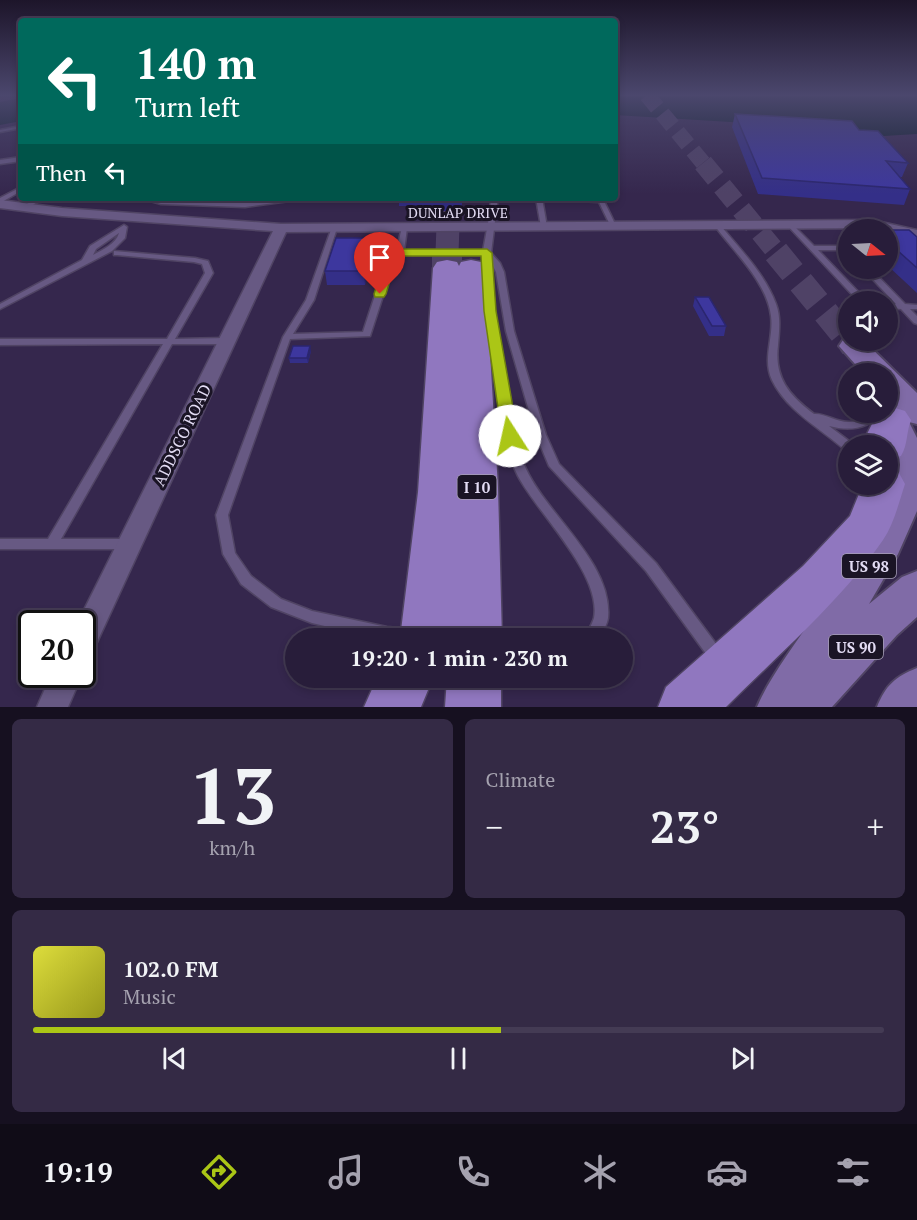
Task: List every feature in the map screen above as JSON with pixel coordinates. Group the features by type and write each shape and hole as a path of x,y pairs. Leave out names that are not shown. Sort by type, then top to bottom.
{"highway":[{"name":"I 10","path":"468,263 477,499 476,628"},
{"name":"I 10","path":"420,628 468,263"},
{"path":"686,707 820,581 873,502"},
{"path":"472,707 473,688"}],"main road":[{"name":"US 98","path":"781,707 882,546 895,516 906,482 907,465 902,442 894,423"},
{"name":"US 90","path":"799,707 881,621 917,590"},
{"path":"901,707 917,692"}],"street":[{"name":"DUNLAP DRIVE","path":"0,202 23,208 130,223 281,228 872,224 901,228 917,234"},
{"name":"ADDSCO ROAD","path":"96,614 281,228"},
{"path":"52,707 61,688"}],"lane":[{"path":"0,131 16,128"},
{"path":"0,162 18,159"},
{"path":"0,202 18,191"},
{"path":"23,208 36,201"},
{"path":"156,201 245,205 275,201"},
{"path":"468,263 490,227 495,212 494,201"},
{"path":"540,201 544,227"},
{"path":"601,201 613,226"},
{"path":"0,307 109,249 122,238 130,223"},
{"path":"790,225 854,291"},
{"path":"718,226 768,295 775,315 771,357 773,373 783,391 802,410 838,438"},
{"path":"334,228 310,300 287,337 222,515 230,554 246,580 276,603 312,617 361,628"},
{"path":"287,337 367,334 386,274 400,253 404,228"},
{"path":"813,248 838,248"},
{"path":"52,544 209,273 209,268 205,263 195,260 117,253"},
{"path":"400,253 468,263 496,263 500,272 510,331 541,435 555,466 651,567 726,669"},
{"path":"468,263 490,311 510,436 523,475 600,590 603,609 599,628"},
{"path":"876,279 917,321"},
{"path":"898,307 917,307"},
{"path":"0,342 227,341"},
{"path":"802,410 828,422 853,426 867,423"},
{"path":"0,544 130,544"}],"water":[{"path":"832,128 917,128 917,134 867,137 849,129"}],"building":[{"path":"741,128 857,128 878,131 908,163 886,161 910,189 762,178"},
{"path":"898,230 909,230 917,237 917,268 898,251"},
{"path":"336,238 372,238 364,271 325,271"},
{"path":"695,297 709,297 726,326 712,326"},
{"path":"293,346 310,346 307,358 289,358"}],"tunnel":[{"path":"674,128 704,164"},
{"path":"703,163 777,253"},
{"path":"447,253 449,201"},
{"path":"776,252 838,328"},
{"path":"447,253 447,268"}],"route":[{"path":"380,294 386,274 400,253 487,253 490,311 510,436"}]}
